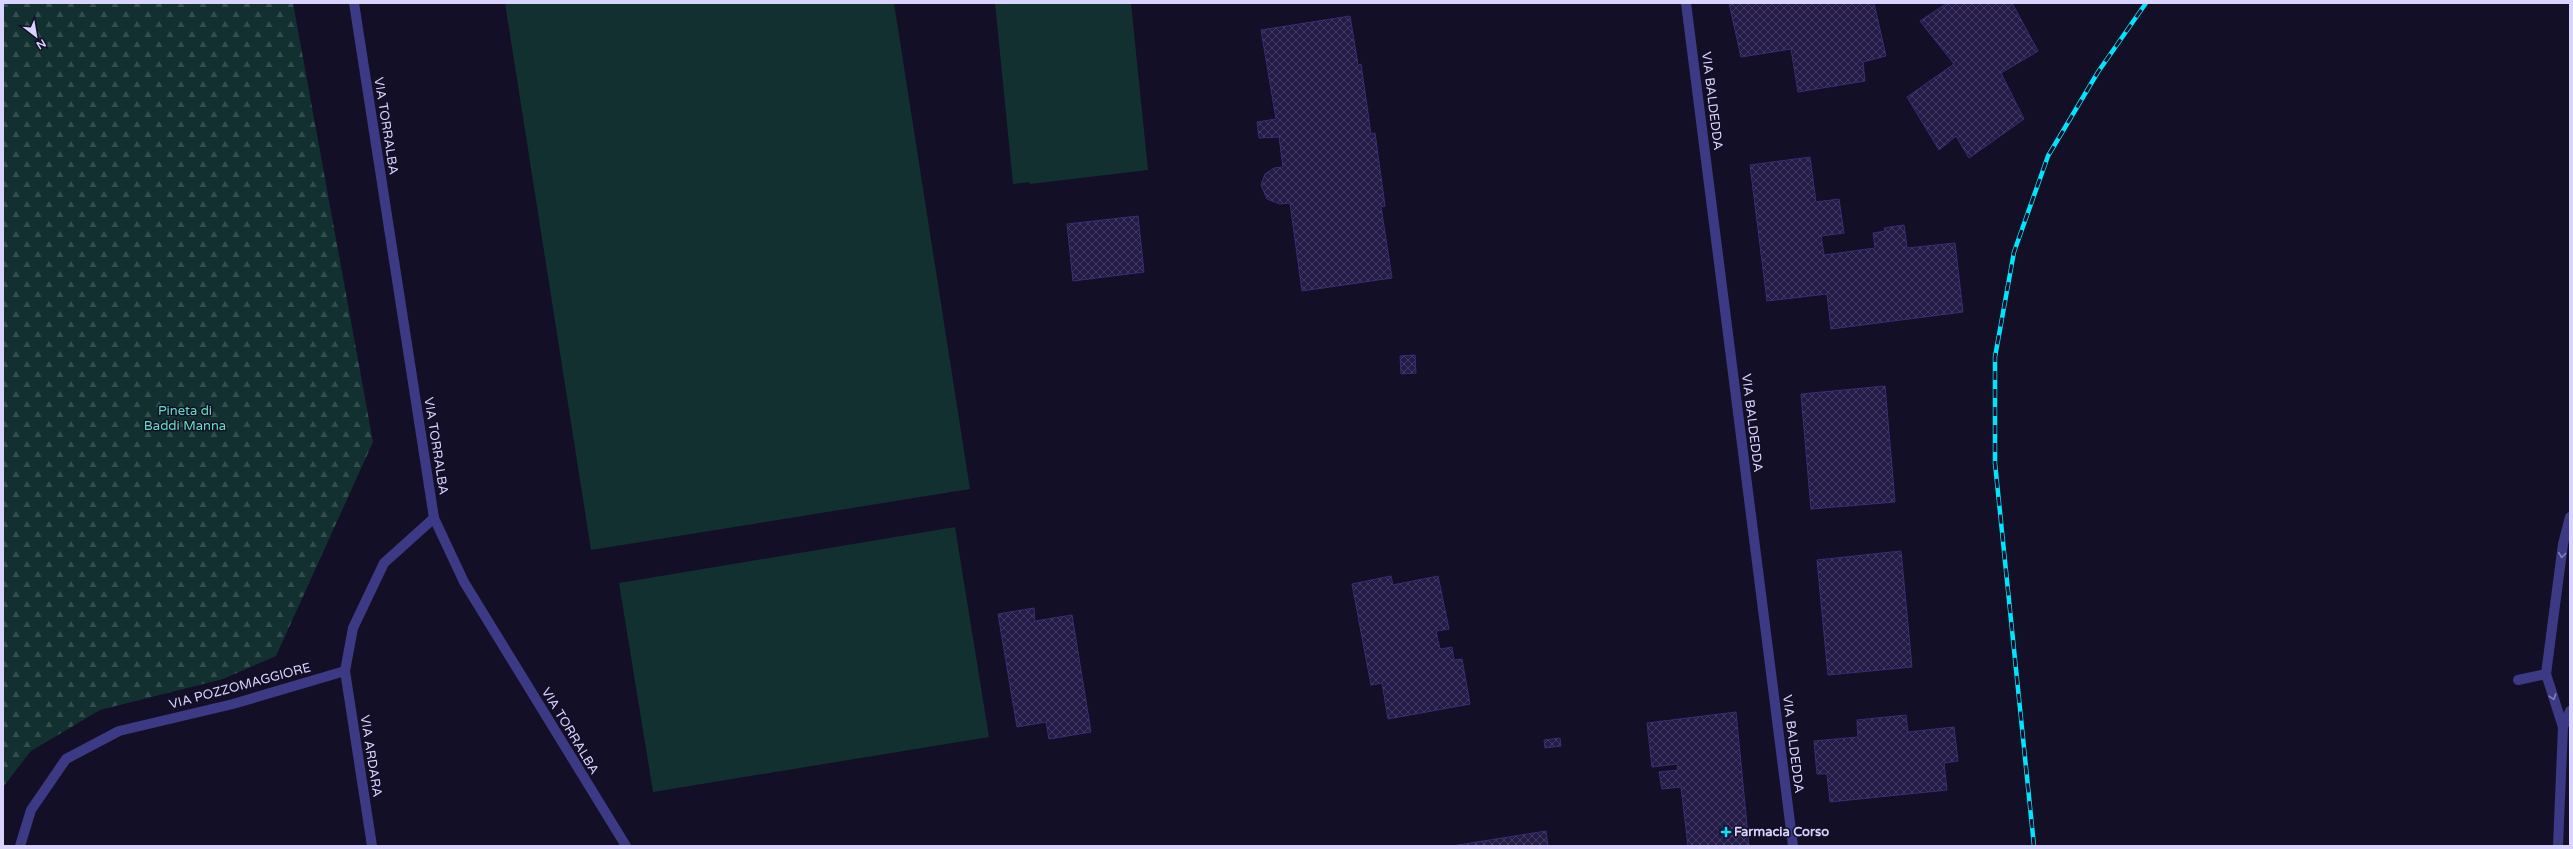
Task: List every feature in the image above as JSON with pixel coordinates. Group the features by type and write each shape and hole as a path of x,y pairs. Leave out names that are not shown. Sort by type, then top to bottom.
{"street":[{"name":"VIA TORRALBA","path":"354,3 434,518 464,582 626,846"},
{"name":"VIA BALDEDDA","path":"1686,3 1793,846"},
{"path":"2558,846 2563,727 2546,674 2563,544 2570,517"},
{"path":"345,670 353,628 384,563 434,518"},
{"name":"VIA POZZOMAGGIORE","path":"20,846 31,810 66,759 119,731 233,704 345,670"},
{"name":"VIA ARDARA","path":"345,670 372,846"},
{"path":"2518,680 2546,674"},
{"path":"2563,727 2570,711"}],"green space":[{"name":"Pineta di Baddi Manna","path":"3,3 293,3 373,442 276,656 223,679 100,710 31,751 3,787"},
{"path":"505,3 894,3 970,489 591,550"},
{"path":"995,3 1131,3 1148,170 1030,184 1029,182 1013,184"},
{"path":"955,527 989,737 653,792 619,583"}],"building":[{"path":"1729,3 1874,3 1886,56 1863,62 1865,81 1798,92 1791,49 1741,57"},
{"path":"1947,3 2012,3 2038,51 2001,73 2024,119 1969,158 1956,136 1939,150 1907,97 1954,64 1920,21"},
{"path":"1350,16 1358,65 1361,64 1371,134 1375,133 1385,206 1381,207 1392,278 1302,291 1290,203 1280,204 1267,199 1261,185 1265,174 1274,168 1283,167 1279,137 1259,138 1257,122 1276,119 1261,30"},
{"path":"1810,157 1816,202 1839,199 1844,233 1821,236 1824,255 1875,248 1873,233 1885,231 1884,228 1904,225 1907,248 1955,243 1963,312 1831,329 1827,294 1767,301 1750,165"},
{"path":"1138,216 1144,272 1073,281 1067,224"},
{"path":"1415,355 1416,373 1401,374 1400,356"},
{"path":"1885,386 1895,502 1811,509 1801,394"},
{"path":"1901,551 1912,667 1828,675 1817,560"},
{"path":"1391,576 1393,585 1438,576 1449,629 1436,631 1440,649 1452,647 1454,660 1462,659 1470,704 1388,719 1382,683 1371,685 1352,584"},
{"path":"1034,608 1035,621 1072,615 1091,732 1049,739 1046,722 1017,727 998,614"},
{"path":"1736,712 1749,846 1688,846 1681,787 1662,789 1659,772 1678,770 1677,764 1652,767 1647,723"},
{"path":"1906,715 1908,732 1954,727 1958,761 1944,763 1947,790 1830,802 1827,774 1817,774 1814,741 1858,737 1857,720"},
{"path":"1560,738 1561,746 1545,748 1544,740"},
{"path":"1546,831 1548,846 1452,846"}],"railway":[{"path":"2034,846 1995,463 1995,357 2014,252 2048,156 2098,72 2146,3"}],"place":[{"name":"Farmacia Corso","path":"1726,832"}]}
